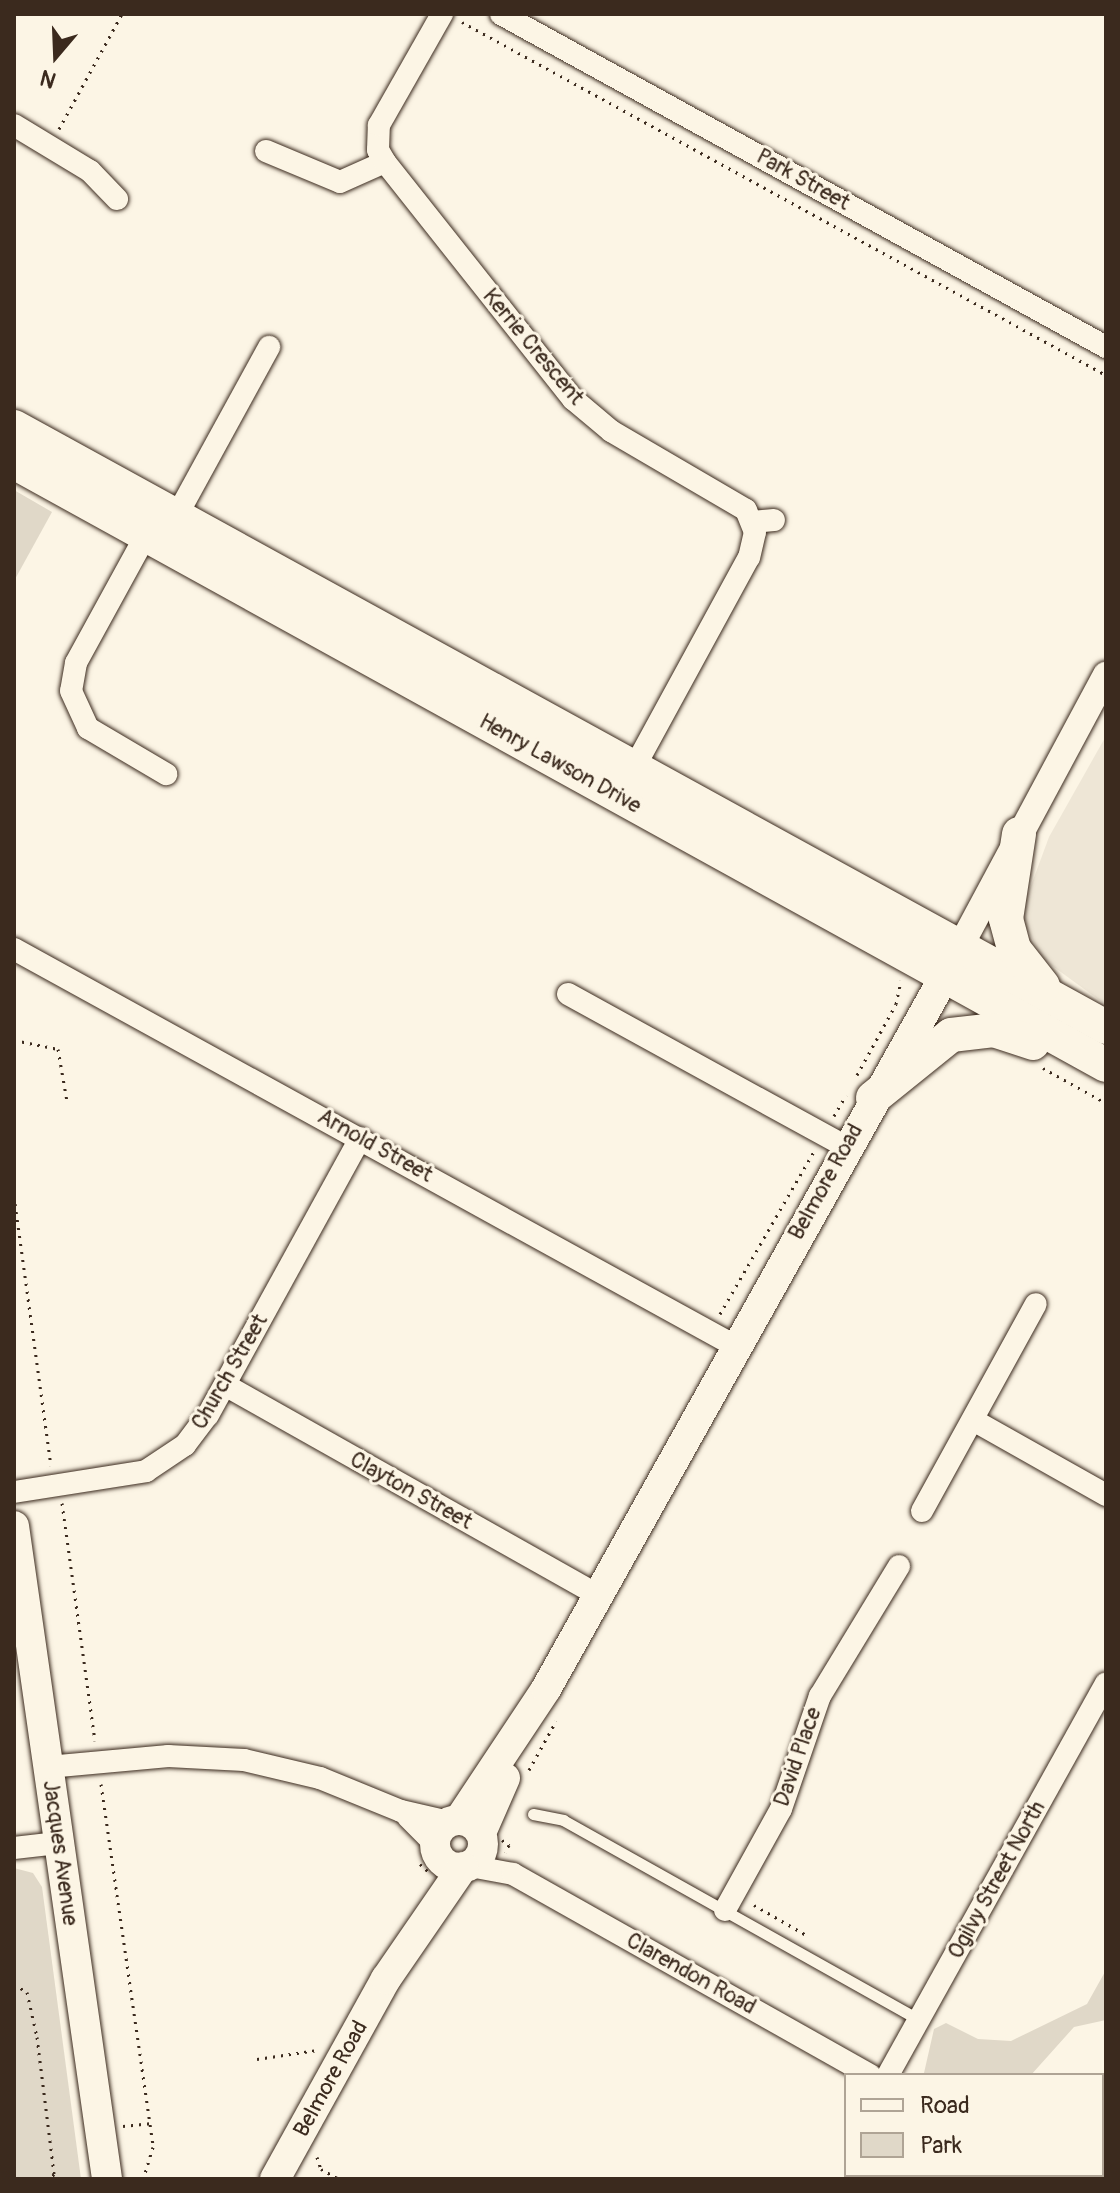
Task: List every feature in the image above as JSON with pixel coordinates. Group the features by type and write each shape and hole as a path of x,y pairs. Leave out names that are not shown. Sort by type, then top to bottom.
{"main road":[{"name":"Henry Lawson Drive","path":"14,427 1106,1027"},
{"name":"Henry Lawson Drive","path":"14,462 945,980 1106,1066"},
{"path":"1019,834 1008,898 1009,938 1053,997"},
{"name":"Belmore Road","path":"284,2176 386,1979 472,1847 554,1701 598,1595 845,1146 945,980 960,947"},
{"path":"873,1098 938,1042 966,1031 994,1030 1106,1066"},
{"name":"Jacques Avenue","path":"14,1526 107,2179"}],"street":[{"name":"Park Street","path":"501,14 1106,347"},
{"path":"266,151 340,182 385,162 378,150 379,125 451,17"},
{"path":"14,125 90,171 117,199"},
{"name":"Kerrie Crescent","path":"385,162 573,399 621,437 735,499 763,521 755,532 749,557 634,768"},
{"path":"176,517 269,347"},
{"path":"146,535 82,650 71,691 73,704 88,728 166,774"},
{"name":"Belmore Road","path":"960,947 1106,675"},
{"name":"Arnold Street","path":"14,949 735,1346"},
{"path":"568,994 845,1146"},
{"name":"Church Street","path":"14,1492 130,1475 161,1464 197,1432 360,1138"},
{"path":"922,1511 1036,1304"},
{"name":"Clayton Street","path":"225,1385 598,1595"},
{"path":"973,1420 1106,1495"},
{"name":"David Place","path":"725,1910 781,1809 820,1696 899,1566"},
{"name":"Ogilvy Street North","path":"889,2073 1106,1684"},
{"name":"Clarendon Road","path":"98,1761 168,1756 244,1760 330,1781 401,1811 472,1847 867,2073"},
{"path":"48,1767 98,1761"},
{"path":"14,1848 58,1843"}],"lane":[{"path":"533,1814 563,1820 919,2020"}],"path":[{"path":"49,147 122,14"},
{"path":"451,17 1106,375"},
{"path":"14,1040 58,1049 67,1101"},
{"path":"1033,1062 1106,1103"},
{"path":"14,1196 153,2147 143,2179"},
{"path":"526,1776 554,1701"},
{"path":"754,1905 808,1936"},
{"path":"14,1984 27,1992 37,2037 54,2174 50,2179"},
{"path":"257,2059 317,2050"},
{"path":"317,2157 321,2169 339,2179"}],"shaded area":[{"path":"1106,736 1106,1005 1043,959 1024,923 1025,902 1049,837"}],"green space":[{"path":"14,490 52,512 14,581"},
{"path":"14,1868 33,1873 42,1887 81,2179 14,2179"},
{"path":"1106,1970 1106,2020 1074,2027 1033,2073 924,2073 934,2029 946,2023 978,2039 1011,2041 1087,2004"}]}
